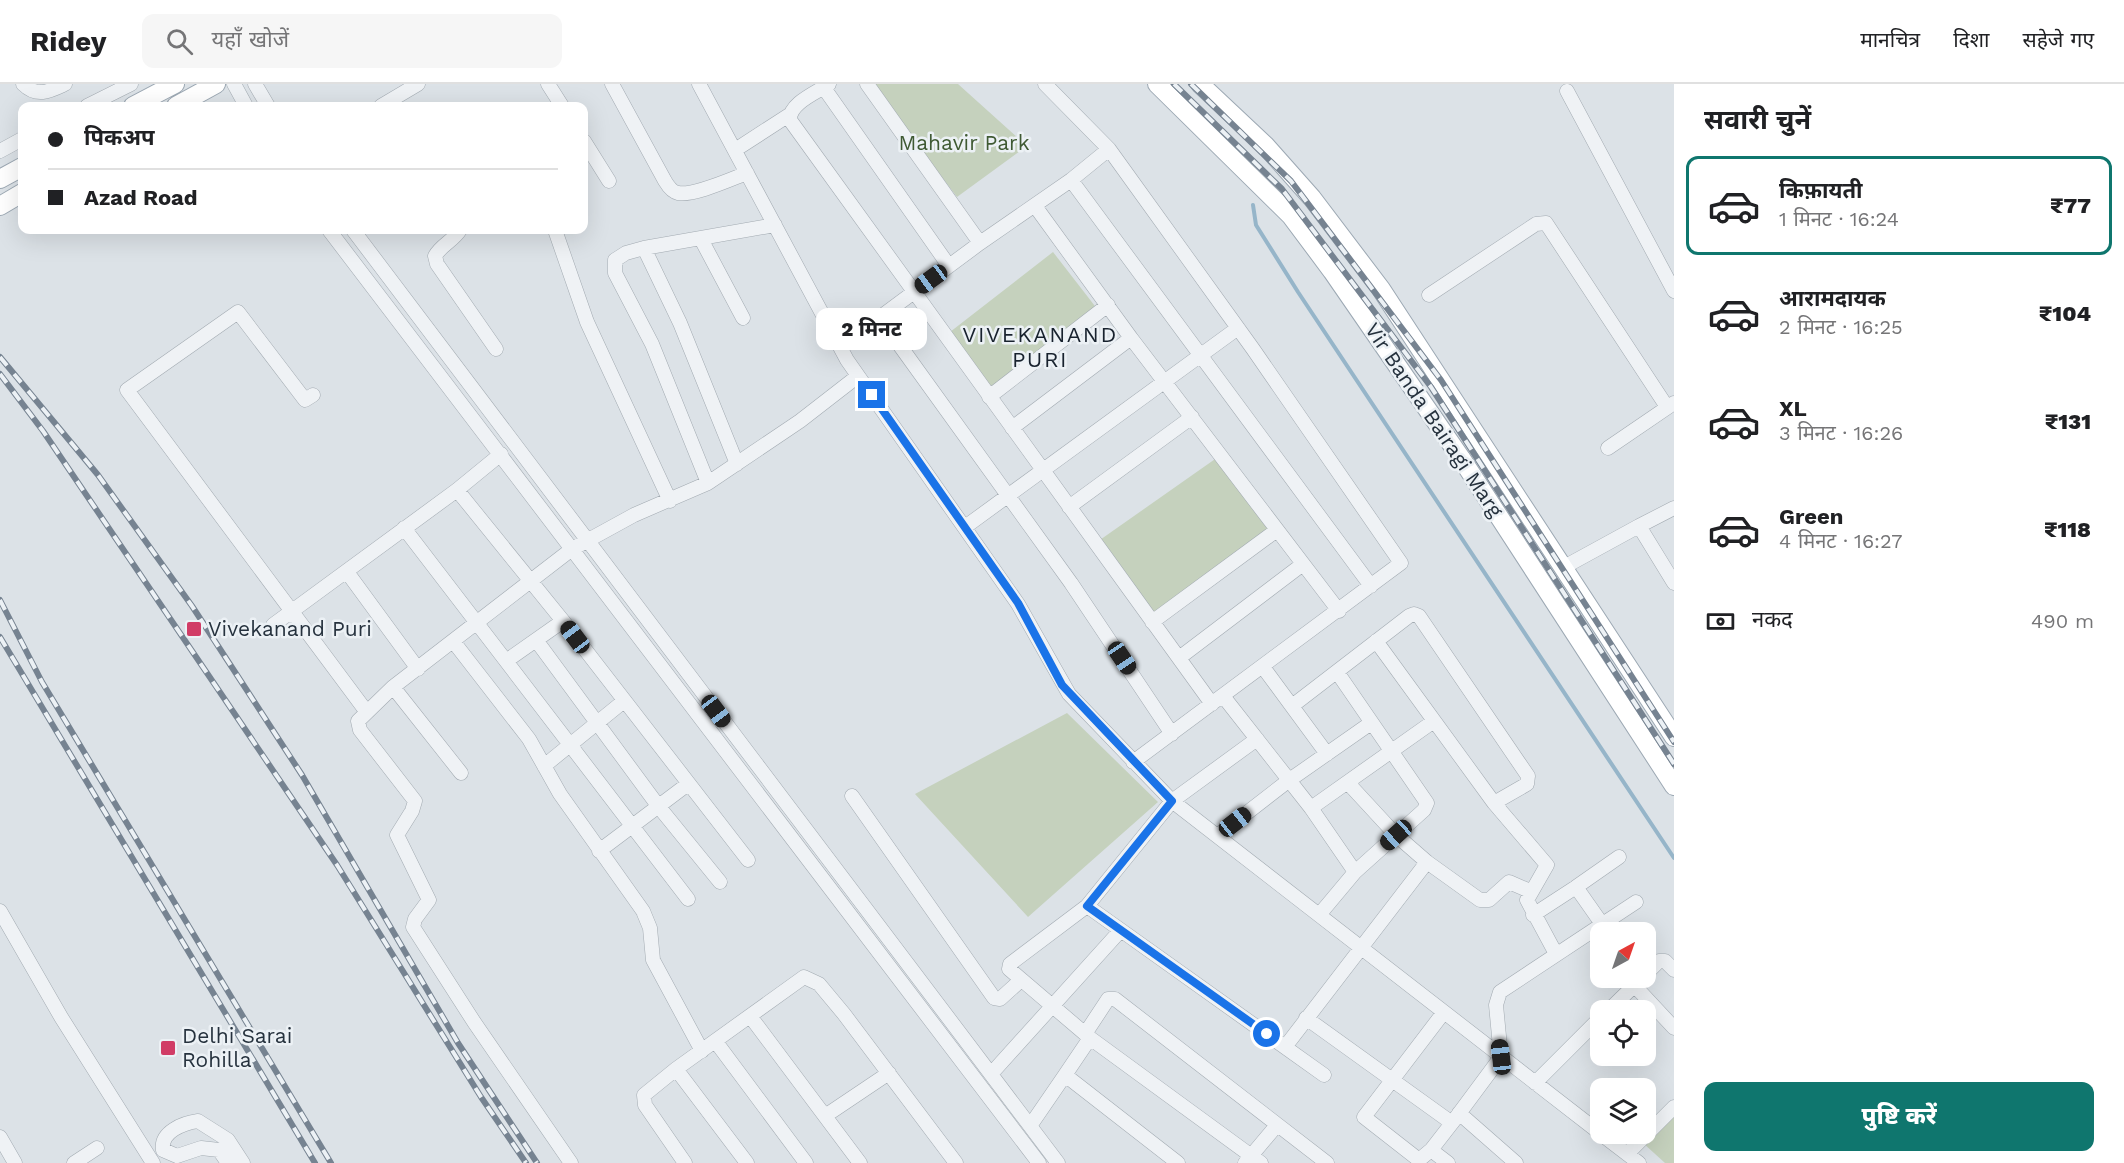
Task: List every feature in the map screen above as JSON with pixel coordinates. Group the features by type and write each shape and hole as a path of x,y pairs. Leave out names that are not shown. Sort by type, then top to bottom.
{"main road":[{"path":"141,102 175,84"},
{"path":"183,102 216,84"},
{"name":"Vir Banda Bairagi Marg","path":"1157,84 1291,216 1326,262 1461,458 1674,786"},
{"name":"Vir Banda Bairagi Marg","path":"1200,84 1265,145 1312,198 1381,289 1674,737"},
{"path":"0,179 18,169"},
{"path":"0,206 18,195"}],"street":[{"path":"23,84 34,92 42,93 65,84"},
{"path":"95,102 131,84"},
{"path":"234,84 244,102"},
{"path":"255,84 266,102"},
{"path":"388,102 418,84"},
{"path":"548,84 559,102"},
{"path":"612,84 665,181 674,191 691,192 747,173"},
{"path":"699,84 840,347 1018,603 1062,685 1172,801 1590,1126"},
{"path":"867,84 980,243"},
{"path":"1045,84 1109,149 1238,328 1401,563 1133,762"},
{"path":"735,150 789,115 802,102 827,86 949,266"},
{"path":"1567,91 1674,291"},
{"path":"789,115 793,125 912,293 1152,622 1179,658 1257,739 1311,808 1355,873"},
{"path":"0,151 18,141"},
{"path":"588,147 609,181"},
{"path":"840,347 980,243 1071,180 1109,149"},
{"path":"1071,180 1371,586"},
{"path":"1035,206 1131,338 1339,611"},
{"path":"1429,295 1536,224 1546,223 1670,405 1658,416 1608,448"},
{"path":"708,483 652,344 615,273 615,260 618,256 644,248 775,225"},
{"path":"332,234 1039,1163"},
{"path":"356,234 1058,1163"},
{"path":"457,234 438,251 435,256 437,264 496,349"},
{"path":"556,234 587,322 670,501"},
{"path":"701,239 743,318"},
{"path":"644,248 680,323 737,464"},
{"path":"989,397 1108,305"},
{"path":"313,394 305,400 238,312 127,390 366,711"},
{"path":"880,318 1071,583 1172,734"},
{"path":"965,527 1238,328"},
{"path":"1012,428 1131,338"},
{"path":"572,1163 474,1023 413,927 415,919 429,900 397,835 412,812 415,801 360,730 358,721 393,687 586,539 708,483 800,421 858,376"},
{"path":"1069,507 1192,417"},
{"path":"273,625 457,490 501,454"},
{"path":"457,490 563,621 748,860"},
{"path":"1564,567 1674,507"},
{"path":"1640,526 1674,583"},
{"path":"404,528 688,899"},
{"path":"1152,622 1277,530"},
{"path":"1179,658 1303,564"},
{"path":"347,572 418,669"},
{"path":"1292,705 1414,614 1424,622 1528,776 1527,784 1494,803"},
{"path":"506,661 563,621"},
{"path":"536,640 658,807 720,882"},
{"path":"453,641 524,732 599,850 647,919 653,960 702,1051"},
{"path":"1376,641 1494,803 1547,865 1546,871 1530,891 1527,900 1533,915 1556,954"},
{"path":"1263,667 1327,754"},
{"path":"1319,915 1355,873 1427,807 1428,803 1336,672"},
{"path":"393,687 461,773"},
{"path":"544,766 624,701"},
{"path":"1311,808 1434,721"},
{"path":"1217,836 1288,781 1371,723"},
{"path":"1257,739 1172,801 1087,906 1010,964 1009,969 1087,1036 1252,1160 1276,1125"},
{"path":"1348,783 1396,835 1427,862 1484,902 1509,882 1530,891"},
{"path":"599,850 688,784"},
{"path":"852,796 994,998 1000,999 1021,980"},
{"path":"1533,915 1619,857"},
{"path":"1285,1047 1427,862"},
{"path":"1576,887 1601,922"},
{"path":"1605,922 1636,902"},
{"path":"1087,906 1324,1075"},
{"path":"0,911 61,1017 153,1163"},
{"path":"991,1074 1120,931"},
{"path":"1443,1012 1364,1117 1416,1160 1422,1159 1431,1150 1501,1057 1496,1005 1500,992 1590,932"},
{"path":"1656,964 1659,961 1665,961 1674,970"},
{"path":"685,1163 643,1100 648,1092 676,1069 804,977 814,980 844,1014 956,1163"},
{"path":"1619,1000 1632,988"},
{"path":"1643,988 1674,1028"},
{"path":"1030,1126 1065,1075 1108,999 1115,999 1327,1163"},
{"path":"750,1016 860,1163"},
{"path":"1306,1018 1394,1079 1456,1118 1516,1163"},
{"path":"1535,1083 1590,1028"},
{"path":"716,1042 806,1163"},
{"path":"676,1069 747,1163"},
{"path":"825,1116 889,1073"},
{"path":"1065,1075 1178,1163"},
{"path":"1627,1154 1674,1107"},
{"path":"228,1163 219,1150 201,1148 177,1156 163,1150 162,1145 169,1132 180,1125 198,1121 228,1140 243,1163"},
{"path":"0,1137 15,1163"},
{"path":"1614,1144 1639,1163"},
{"path":"74,1163 97,1148"},
{"path":"1431,1150 1448,1163"}],"green space":[{"name":"Mahavir Park","path":"871,84 958,84 1027,146 957,197"},
{"path":"1053,252 1098,310 994,392 950,332"},
{"path":"1218,457 1273,528 1153,616 1097,542"},
{"path":"1067,713 1158,802 1028,917 915,794"},
{"path":"1674,1114 1674,1163 1665,1163 1644,1144 1656,1144 1656,1131"}],"waterway":[{"path":"1253,205 1256,225 1298,292 1674,858"}],"railway":[{"path":"1174,84 1282,189 1431,387 1674,764"},
{"path":"1191,84 1291,181 1441,380 1674,742"},
{"path":"0,357 98,475 192,606 302,775 458,1043 537,1163"},
{"path":"0,374 43,431 337,865 481,1097 526,1163"},
{"path":"0,600 42,682 331,1163"},
{"path":"0,637 315,1163"}],"place":[{"name":"Vivekanand Puri","path":"194,629"},
{"name":"Delhi Sarai Rohilla","path":"168,1048"}],"district":[{"name":"VIVEKANAND PURI","path":"1040,346"}],"route":[{"path":"872,395 1018,603 1062,685 1172,801 1087,906 1267,1034"}]}
